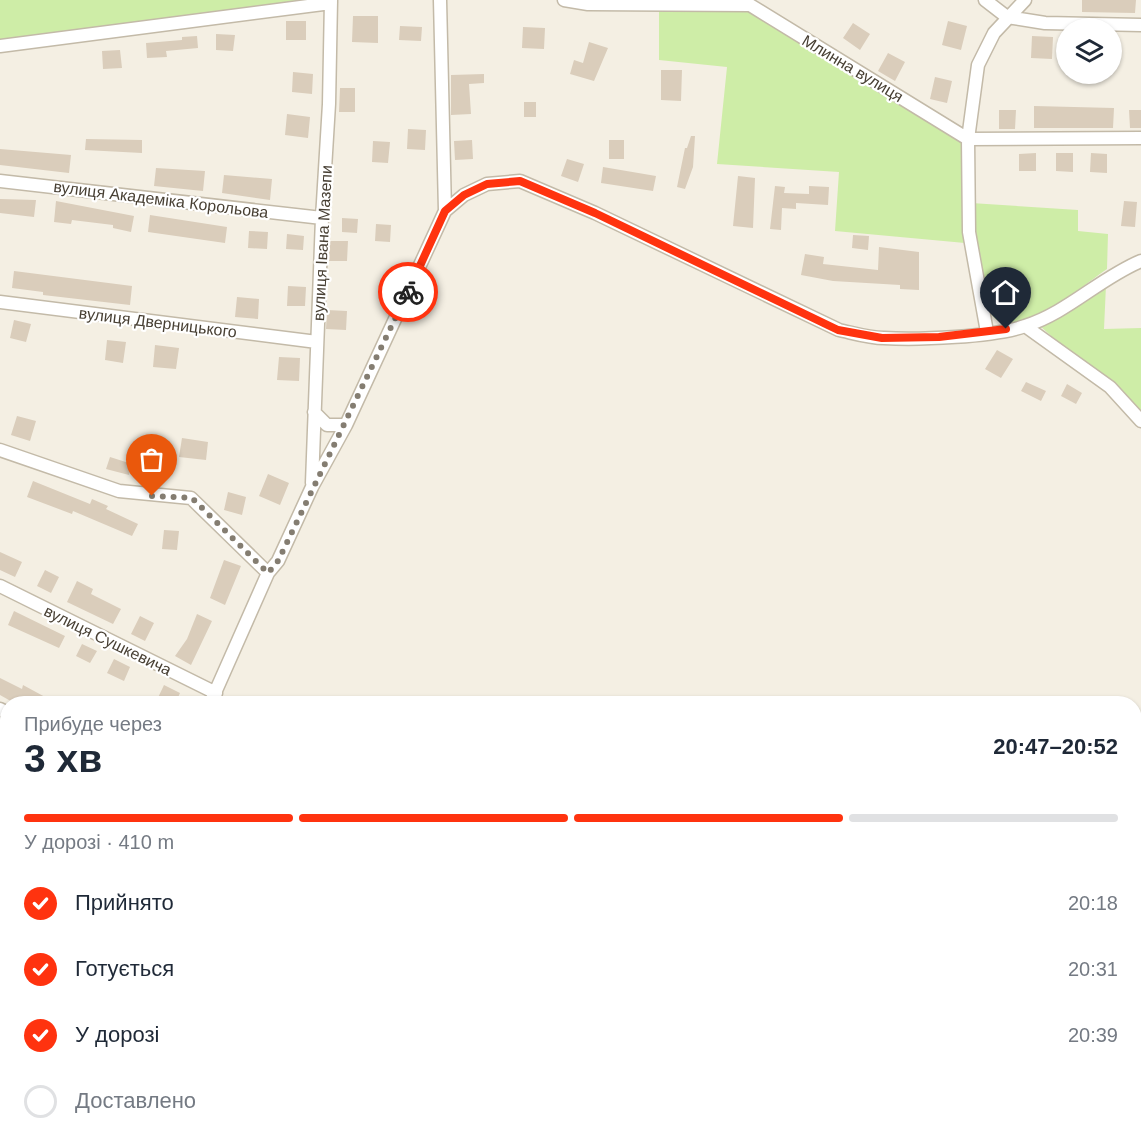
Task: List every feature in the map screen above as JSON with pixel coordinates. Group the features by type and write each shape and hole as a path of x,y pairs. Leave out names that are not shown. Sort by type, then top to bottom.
{"street":[{"path":"440,0 445,211"},
{"name":"Млинна вулиця","path":"564,0 588,4 750,5 968,139"},
{"path":"985,0 1007,17 1045,23 1141,25"},
{"path":"987,332 969,232 968,139 978,64 994,33 1025,0"},
{"path":"0,46 331,2"},
{"name":"вулиця Івана Мазепи","path":"312,487 322,218 329,104 331,2"},
{"path":"968,139 1141,138"},
{"name":"вулиця Академіка Корольова","path":"0,181 322,218"},
{"path":"445,211 464,195 487,184 520,181 606,218 838,330 882,338 987,332 1025,326 1063,307 1118,271 1141,261"},
{"name":"вулиця Івана Мазепи","path":"214,696 268,573 278,561 312,487 346,424 445,211"},
{"name":"вулиця Дверницького","path":"0,302 317,342"},
{"path":"1025,326 1110,387 1141,422"},
{"path":"314,412 327,425 346,424"},
{"path":"0,450 119,491 192,498 268,573"},
{"name":"вулиця Сушкевича","path":"0,586 209,696"}],"green space":[{"path":"0,0 331,0 0,46"},
{"path":"659,10 749,10 919,116 964,140 965,243 835,231 839,172 717,164 727,67 659,60"},
{"path":"971,203 1078,210 1078,231 1108,234 1107,269 1032,319 1008,325 1003,323 990,312 986,302"},
{"path":"1106,285 1104,329 1141,328 1141,417 1039,325"}],"building":[{"path":"1082,0 1136,0 1135,13 1082,12"},
{"path":"353,16 378,16 378,43 352,42"},
{"path":"286,21 306,21 306,40 286,40"},
{"path":"948,21 967,26 961,50 942,45"},
{"path":"853,23 870,34 860,50 843,38"},
{"path":"400,26 422,27 421,41 399,40"},
{"path":"523,27 545,28 544,49 522,48"},
{"path":"216,34 235,35 233,51 216,50"},
{"path":"197,36 198,48 166,51 167,57 147,58 146,43 182,40 182,37"},
{"path":"1032,36 1053,37 1052,59 1031,58"},
{"path":"589,42 608,48 594,81 570,74 574,60 583,63"},
{"path":"120,50 122,68 103,69 102,51"},
{"path":"888,53 905,62 895,81 878,71"},
{"path":"661,70 682,70 681,101 661,100"},
{"path":"293,72 313,74 312,94 292,92"},
{"path":"484,74 484,83 469,84 471,114 451,115 451,75"},
{"path":"935,77 952,81 947,103 930,99"},
{"path":"340,88 355,88 355,112 339,112"},
{"path":"524,102 536,102 536,117 524,117"},
{"path":"1034,106 1114,108 1113,128 1034,128"},
{"path":"999,110 1016,110 1015,129 999,129"},
{"path":"1129,110 1141,110 1141,128 1130,128"},
{"path":"287,114 310,117 308,138 285,135"},
{"path":"408,129 426,130 425,150 407,149"},
{"path":"691,136 695,136 693,167 685,189 677,187 685,148"},
{"path":"86,139 142,140 142,153 85,150"},
{"path":"472,140 473,159 455,160 454,141"},
{"path":"609,140 624,140 624,159 609,159"},
{"path":"373,141 390,142 388,163 372,162"},
{"path":"0,149 71,155 69,173 0,165"},
{"path":"1036,153 1036,171 1019,171 1019,154"},
{"path":"1056,153 1073,153 1073,172 1056,171"},
{"path":"1091,153 1107,154 1107,173 1090,172"},
{"path":"567,159 584,164 578,182 561,176"},
{"path":"603,167 656,176 653,191 601,183"},
{"path":"156,168 205,171 203,191 154,186"},
{"path":"224,175 272,179 270,200 222,193"},
{"path":"738,176 755,178 753,228 733,226"},
{"path":"775,186 785,187 784,193 809,194 809,186 829,187 828,205 796,203 796,209 782,208 781,230 770,229"},
{"path":"0,199 36,200 34,217 0,213"},
{"path":"56,201 134,216 131,232 113,228 113,225 72,220 71,224 54,222"},
{"path":"1124,201 1137,202 1135,227 1121,226"},
{"path":"150,215 227,227 225,243 148,232"},
{"path":"342,218 358,219 357,233 342,232"},
{"path":"376,224 391,225 390,242 375,241"},
{"path":"249,231 268,232 267,249 248,248"},
{"path":"287,234 304,236 303,250 286,249"},
{"path":"853,235 869,236 868,250 852,248"},
{"path":"329,241 348,241 347,261 329,261"},
{"path":"879,247 919,252 919,290 900,289 900,285 833,281 801,275 805,254 824,257 823,264 878,270"},
{"path":"14,271 132,286 130,305 43,295 43,292 12,288"},
{"path":"288,286 306,287 305,306 287,306"},
{"path":"237,297 259,299 258,319 235,317"},
{"path":"327,310 347,311 346,330 326,329"},
{"path":"14,320 31,324 26,342 10,338"},
{"path":"107,340 126,342 123,363 105,360"},
{"path":"155,345 179,348 176,369 153,367"},
{"path":"997,350 1013,359 1001,378 985,369"},
{"path":"279,357 300,358 299,381 277,380"},
{"path":"1026,382 1046,391 1041,401 1021,391"},
{"path":"1067,384 1082,393 1076,404 1061,396"},
{"path":"17,416 36,421 30,441 11,435"},
{"path":"182,438 208,442 206,460 179,457"},
{"path":"110,457 132,464 129,475 106,469"},
{"path":"268,474 289,483 280,505 259,496"},
{"path":"33,481 90,504 92,499 108,506 106,509 138,524 132,536 73,511 72,514 27,497"},
{"path":"228,492 246,497 242,515 224,510"},
{"path":"164,530 179,531 177,550 162,549"},
{"path":"0,552 22,562 15,577 0,570"},
{"path":"224,560 241,566 225,605 210,598"},
{"path":"45,570 59,577 51,593 37,586"},
{"path":"77,581 93,589 91,594 121,609 113,624 67,602"},
{"path":"14,611 65,636 59,648 8,625"},
{"path":"197,614 212,621 191,665 175,656 187,639"},
{"path":"140,616 154,623 145,641 131,634"},
{"path":"82,644 97,651 90,663 76,656"},
{"path":"114,659 130,667 124,681 107,673"},
{"path":"0,678 22,689 23,685 43,696 2,696"},
{"path":"164,685 180,693 179,696 159,696"}],"way so far":[{"path":"152,496 192,498 268,573 278,561 408,292"}],"route":[{"path":"408,292 445,211 464,195 487,184 520,181 595,213 838,330 882,338 939,337 1006,329"}]}
